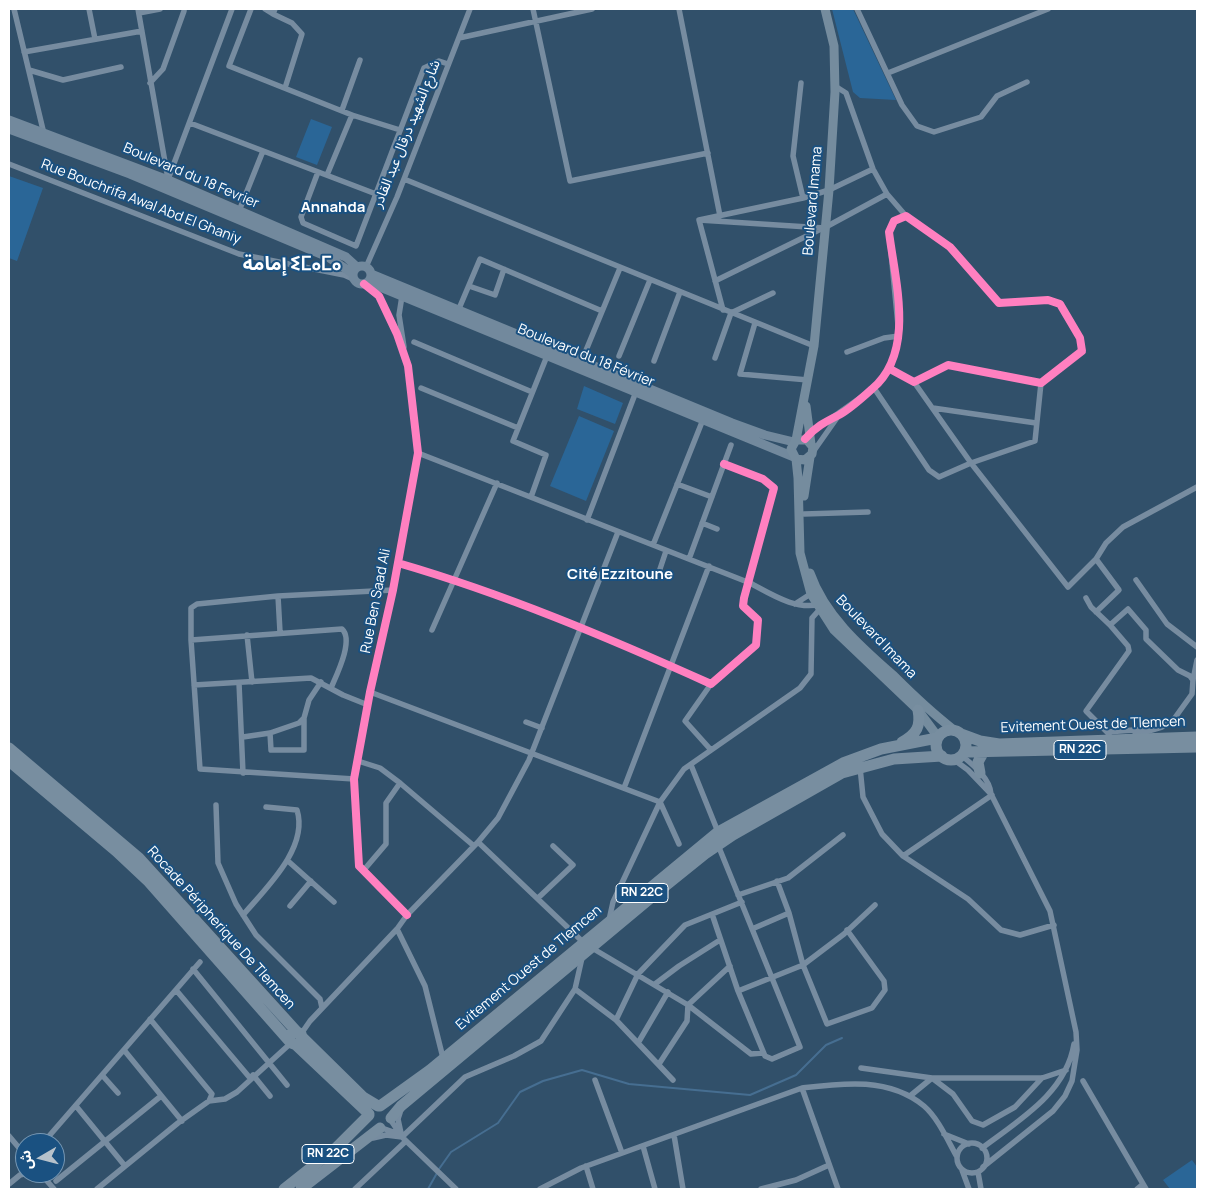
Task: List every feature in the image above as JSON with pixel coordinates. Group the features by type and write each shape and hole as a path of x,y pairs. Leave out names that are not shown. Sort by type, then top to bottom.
{"highway":[{"path":"896,745 916,732 920,724 918,710"},
{"path":"945,731 958,732 965,740 959,756 942,756 937,750 938,737 945,731"},
{"name":"Evitement Ouest de Tlemcen","path":"958,732 980,741 999,744 1109,735 1123,739 1197,737"},
{"name":"Evitement Ouest de Tlemcen","path":"301,1189 387,1125 391,1118 417,1093 582,956 588,945 608,920 718,832 843,763 896,745 938,737"},
{"name":"Evitement Ouest de Tlemcen","path":"959,756 983,753 1197,747"},
{"name":"Rocade Péripherique De Tlemcen","path":"9,748 139,858 192,913 296,1038"},
{"path":"980,773 978,762 983,753"},
{"name":"Evitement Ouest de Tlemcen","path":"284,1189 337,1147 374,1110 718,845 842,773 860,766 894,759 942,756"},
{"path":"9,761 116,851 149,882 296,1038 374,1110"},
{"path":"374,1110 387,1108 391,1118"},
{"path":"374,1110 372,1125 381,1128"}],"main road":[{"name":"Boulevard Imama","path":"814,592 807,560 804,514 805,486 811,455 803,440 805,396 814,346 829,190 835,86 834,46 825,9"},
{"name":"Boulevard du 18 Fevrier","path":"9,120 166,184 328,257 362,275"},
{"name":"Boulevard du 18 Fevrier","path":"9,129 239,211 346,257 362,275"},
{"name":"Boulevard du 18 Février","path":"362,275 402,296 547,356 638,388 704,415 795,458"},
{"name":"Boulevard du 18 Février","path":"362,275 582,360 638,388"},
{"name":"Boulevard Imama","path":"803,440 805,396"},
{"name":"Boulevard du 18 Février","path":"704,415 765,435 803,440"},
{"name":"Boulevard Imama","path":"803,440 791,449 795,458 800,553 820,606 834,630 918,710 938,737"},
{"path":"795,458 805,460 811,455"},
{"name":"Boulevard Imama","path":"820,606 958,732"}],"street":[{"path":"14,9 44,134"},
{"path":"89,9 95,39"},
{"path":"160,9 138,11 166,184"},
{"path":"166,184 232,9"},
{"path":"251,9 229,66 352,115 400,130"},
{"path":"265,9 274,11 292,23 302,34 285,88"},
{"name":"شارع الشهيد درقال عبد القادر","path":"362,275 404,179 470,9"},
{"path":"533,9 570,181 708,153"},
{"path":"458,38 592,9"},
{"path":"679,9 720,216"},
{"path":"857,9 910,120 925,131 934,132 981,117 997,96 1027,82"},
{"path":"888,73 1048,9"},
{"path":"150,82 163,69 184,11"},
{"path":"24,52 142,31"},
{"path":"342,110 360,60"},
{"path":"318,172 301,217 303,223 356,246 424,68 439,61 448,64"},
{"path":"29,70 63,80 121,67"},
{"path":"801,83 793,156 803,198"},
{"path":"835,86 846,93 873,169 887,194 906,216 950,247 998,303 1048,300 1060,304 1080,338 1082,351 1041,383 1035,441 971,463 939,477 929,470 874,388"},
{"path":"328,175 352,115"},
{"path":"190,123 376,194"},
{"path":"239,211 263,151"},
{"name":"Rue Bouchrifa Awal Abd El Ghaniy","path":"9,164 239,254 344,275 362,275"},
{"path":"699,220 803,198 829,190 873,169"},
{"path":"404,179 814,346"},
{"path":"715,281 824,228 887,194"},
{"path":"811,455 839,415 874,388 890,368 898,336 889,232 894,221 906,216"},
{"path":"699,220 824,228"},
{"path":"699,220 723,310"},
{"path":"458,311 480,259 602,311"},
{"path":"582,360 620,268"},
{"path":"469,286 495,295 504,269"},
{"name":"Rue Ben Saad Ali","path":"362,275 379,296 397,334 408,366 418,453 393,590 370,692 354,779 359,866 363,871"},
{"path":"620,356 650,280"},
{"path":"654,361 680,292"},
{"path":"715,358 731,313 773,293"},
{"path":"402,296 399,315 408,366"},
{"path":"755,323 740,374 808,380"},
{"path":"846,352 884,338 898,336"},
{"path":"414,342 532,392"},
{"path":"531,497 546,455 513,441 547,356"},
{"path":"914,382 948,365 1041,383"},
{"path":"890,368 914,382 971,463 1068,587 1096,559 1106,543 1132,521 1197,486"},
{"path":"421,388 518,428"},
{"path":"586,520 638,388"},
{"path":"933,408 1036,423"},
{"path":"653,545 704,415"},
{"path":"803,440 828,419 839,415"},
{"path":"689,559 732,444"},
{"path":"418,453 586,520 709,566 795,604 820,606 812,618 811,674 800,688 684,769 660,802 613,902 608,920"},
{"path":"711,750 685,721 711,684 756,645 758,620 743,606 774,488 763,479 724,464"},
{"path":"432,630 497,483"},
{"path":"677,484 712,497"},
{"path":"804,514 868,512"},
{"path":"702,523 717,529"},
{"path":"150,1019 210,1097 218,1100 233,1095 296,1038 498,818 532,752 618,532"},
{"path":"659,572 666,551"},
{"path":"1096,559 1119,590 1096,612"},
{"path":"398,563 454,579 580,628 711,684"},
{"path":"624,788 709,566"},
{"path":"1136,580 1167,624 1197,647"},
{"path":"354,779 200,769 190,640 193,606 278,596 393,590"},
{"path":"795,604 814,592"},
{"path":"278,596 280,632"},
{"path":"1086,598 1096,612 1128,646 1129,651 1086,711 1109,735 1158,728"},
{"path":"1110,625 1128,610 1146,630 1146,639 1178,670 1190,676 1193,680"},
{"path":"190,640 338,628 344,630 346,636 344,652 331,688"},
{"path":"247,635 252,682"},
{"path":"1123,739 1158,728 1174,720 1192,694 1197,660"},
{"path":"194,685 311,678 368,705"},
{"path":"270,734 271,750 304,750 304,718 309,700 321,682"},
{"path":"239,683 243,737 243,773"},
{"path":"370,692 660,802 678,844"},
{"path":"243,737 270,734 290,728 304,718"},
{"path":"526,722 542,728"},
{"path":"959,756 980,773 991,788 992,795"},
{"path":"959,756 968,770 992,795 1050,911 1076,1032 1076,1068 1065,1096 1053,1111 981,1170 970,1173 962,1170"},
{"path":"358,761 380,768 400,783 476,844 588,945 688,1005 751,1054 763,1053"},
{"path":"691,765 718,832"},
{"path":"860,766 863,797 882,834 903,856 968,899 1001,930 1020,935 1054,925"},
{"path":"400,783 386,803 386,844 363,871 408,915"},
{"path":"903,856 992,795"},
{"path":"216,805 218,863 243,915 256,935 320,999 322,1008"},
{"path":"243,915 292,855 297,832 297,810 266,807"},
{"path":"738,895 788,878 843,835"},
{"path":"712,914 738,991 763,1053 772,1059 800,1047 718,845"},
{"path":"538,898 573,865 553,846"},
{"path":"288,861 334,902"},
{"path":"290,906 310,881"},
{"path":"777,881 789,913 803,965 827,1024 872,1008 886,990 884,981 847,930"},
{"path":"616,1020 638,974 685,925 742,902"},
{"path":"738,991 803,965 875,905"},
{"path":"752,929 789,913"},
{"path":"397,929 424,986 443,1058"},
{"path":"655,984 720,940"},
{"path":"355,1189 465,1077 514,1056 541,1040 575,989 582,956"},
{"path":"52,1133 200,962"},
{"path":"659,1064 687,1021 688,1005 730,966"},
{"path":"194,970 287,1085"},
{"path":"575,989 616,1020 673,1080"},
{"path":"176,990 270,1096"},
{"path":"638,1043 668,992"},
{"path":"982,1148 1045,1098 1066,1070 1073,1052 1076,1032"},
{"path":"124,1050 182,1121"},
{"path":"861,1068 932,1078 1042,1078 1066,1070"},
{"path":"102,1075 118,1093"},
{"path":"932,1078 953,1094 972,1121 983,1125 1015,1107 1042,1078"},
{"path":"910,1096 932,1078"},
{"path":"595,1080 622,1153"},
{"path":"1083,1081 1145,1187 1137,1189"},
{"path":"540,1189 586,1166 802,1088 840,1083 883,1086 910,1096 924,1106 944,1134 957,1157 969,1189"},
{"path":"802,1088 838,1189"},
{"path":"404,1139 398,1115 413,1101 417,1093"},
{"path":"65,1175 162,1096"},
{"path":"97,1189 210,1097"},
{"path":"76,1106 125,1166"},
{"path":"391,1118 404,1139"},
{"path":"381,1128 392,1130 404,1139 456,1189"},
{"path":"328,1168 372,1138 386,1134 404,1139"},
{"path":"674,1134 682,1189"},
{"path":"944,1134 982,1148"},
{"path":"957,1157 960,1149 968,1144"},
{"path":"643,1146 655,1189"},
{"path":"981,1189 981,1170 986,1159 982,1148"},
{"path":"586,1166 593,1189"},
{"path":"761,1189 796,1180 829,1166"}],"shaded area":[{"path":"832,9 853,9 896,100 860,98 853,92"},
{"path":"311,119 332,127 317,165 296,157"},
{"path":"9,176 43,188 17,261 9,258"},
{"path":"584,386 623,403 615,424 577,409"},
{"path":"579,416 614,431 586,501 550,486"},
{"path":"1192,1160 1197,1167 1197,1189 1170,1189 1163,1180"}],"waterway":[{"path":"439,1169 451,1152 498,1123 520,1092 543,1081 582,1070 629,1084 750,1095 796,1075 826,1045 842,1038"},
{"path":"428,1189 437,1173"}],"cycle path":[{"path":"805,439 816,428 856,403 886,374 894,356 898,336 899,315 898,293 889,232 894,221 906,216 950,247 999,303 1048,300 1060,304 1080,338 1082,351 1041,383 948,365 914,382 890,369"},
{"path":"364,284 379,296 397,334 408,366 418,453 393,590 370,692 354,779 359,866 407,915"},
{"path":"398,563 438,575 556,618 711,684 756,645 758,620 743,606 774,488 763,479 724,464"}],"district":[{"name":"Annahda","path":"333,208"},
{"name":"إمامة ⵉⵎⴰⵎⴰ","path":"292,265"},
{"name":"Cité Ezzitoune","path":"620,575"}]}
